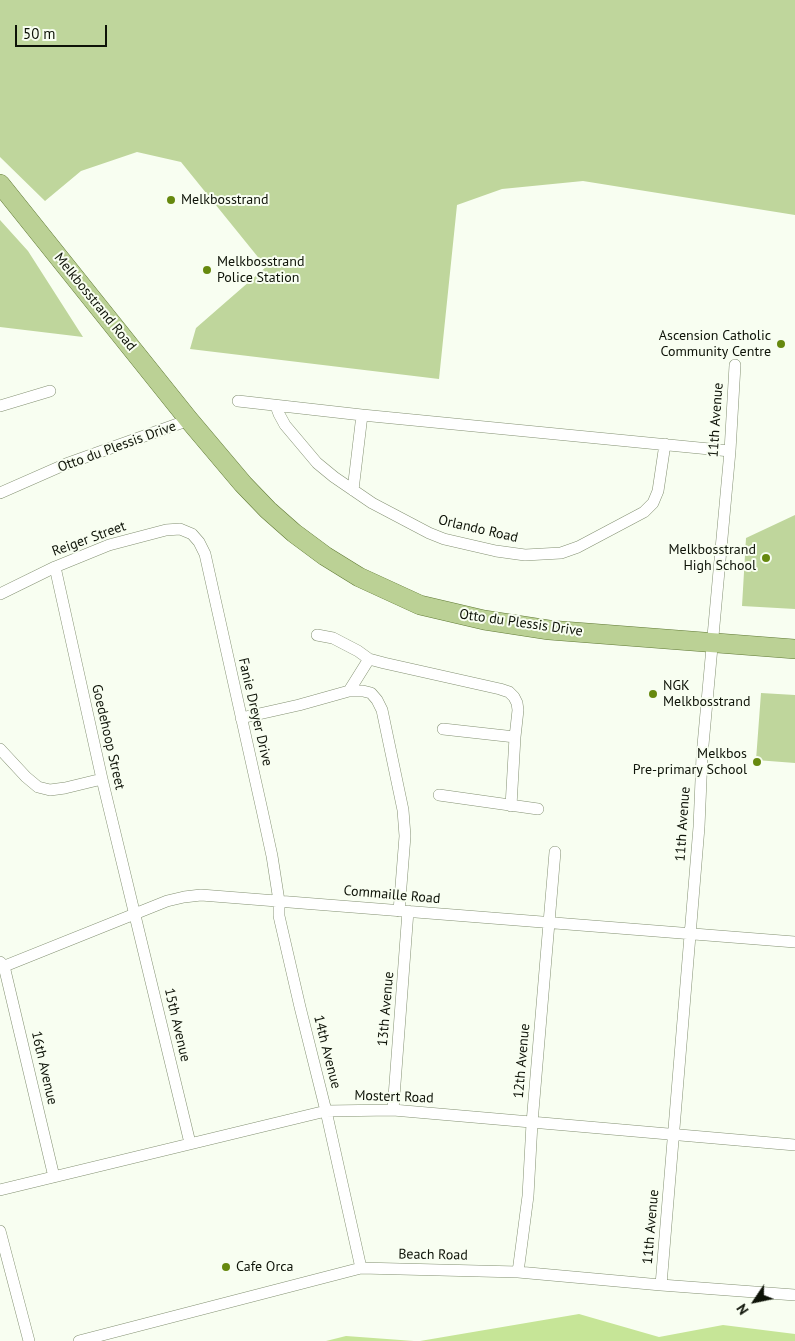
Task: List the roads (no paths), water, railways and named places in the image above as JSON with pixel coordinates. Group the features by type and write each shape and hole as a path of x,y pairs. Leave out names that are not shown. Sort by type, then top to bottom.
{"main road":[{"name":"Melkbosstrand Road","path":"0,184 189,420"},
{"name":"Otto du Plessis Drive","path":"189,420 243,484 294,533 325,556 359,577 420,605 484,620 549,630 795,649"}],"street":[{"name":"11th Avenue","path":"661,1285 699,827 702,756 736,365"},
{"path":"0,406 50,391"},
{"path":"238,400 362,415 730,450"},
{"name":"Orlando Road","path":"276,406 285,426 317,463 372,503 429,534 496,551 516,554 561,553 578,547 644,512 653,503 658,491 665,444"},
{"path":"353,490 362,415"},
{"name":"Otto du Plessis Drive","path":"0,493 66,464 189,420"},
{"name":"Reiger Street","path":"0,594 55,567 109,545 166,530 180,529 192,534"},
{"name":"Fanie Dreyer Drive","path":"192,534 199,542 204,554 272,856 279,901"},
{"name":"Goedehoop Street","path":"55,567 102,779 135,913"},
{"path":"317,635 333,638 369,659 509,692 514,697 518,710 511,806"},
{"path":"241,718 349,691 369,659"},
{"name":"13th Avenue","path":"349,691 371,693 382,710 403,810 405,836 404,911 392,1110"},
{"path":"443,729 515,737"},
{"path":"0,748 26,777 38,787 50,790 102,779"},
{"path":"439,796 538,809"},
{"name":"12th Avenue","path":"518,1272 528,1196 532,1122 555,852"},
{"name":"Commaille Road","path":"1,966 135,913 184,897 201,895 795,942"},
{"name":"14th Avenue","path":"279,901 279,916 326,1111 361,1268"},
{"name":"15th Avenue","path":"135,913 190,1143"},
{"name":"16th Avenue","path":"1,966 54,1177"},
{"name":"Mostert Road","path":"0,1190 326,1111 392,1110 795,1146"},
{"path":"0,1232 29,1341"},
{"name":"Beach Road","path":"79,1341 361,1268 518,1272 795,1295"}],"place":[{"name":"Melkbosstrand","path":"171,200"},
{"name":"Melkbosstrand Police Station","path":"207,270"},
{"name":"Ascension Catholic Community Centre","path":"781,344"},
{"name":"Melkbosstrand High School","path":"766,558"},
{"name":"NGK Melkbosstrand","path":"653,694"},
{"name":"Melkbos Pre-primary School","path":"757,762"},
{"name":"Cafe Orca","path":"226,1267"}]}
